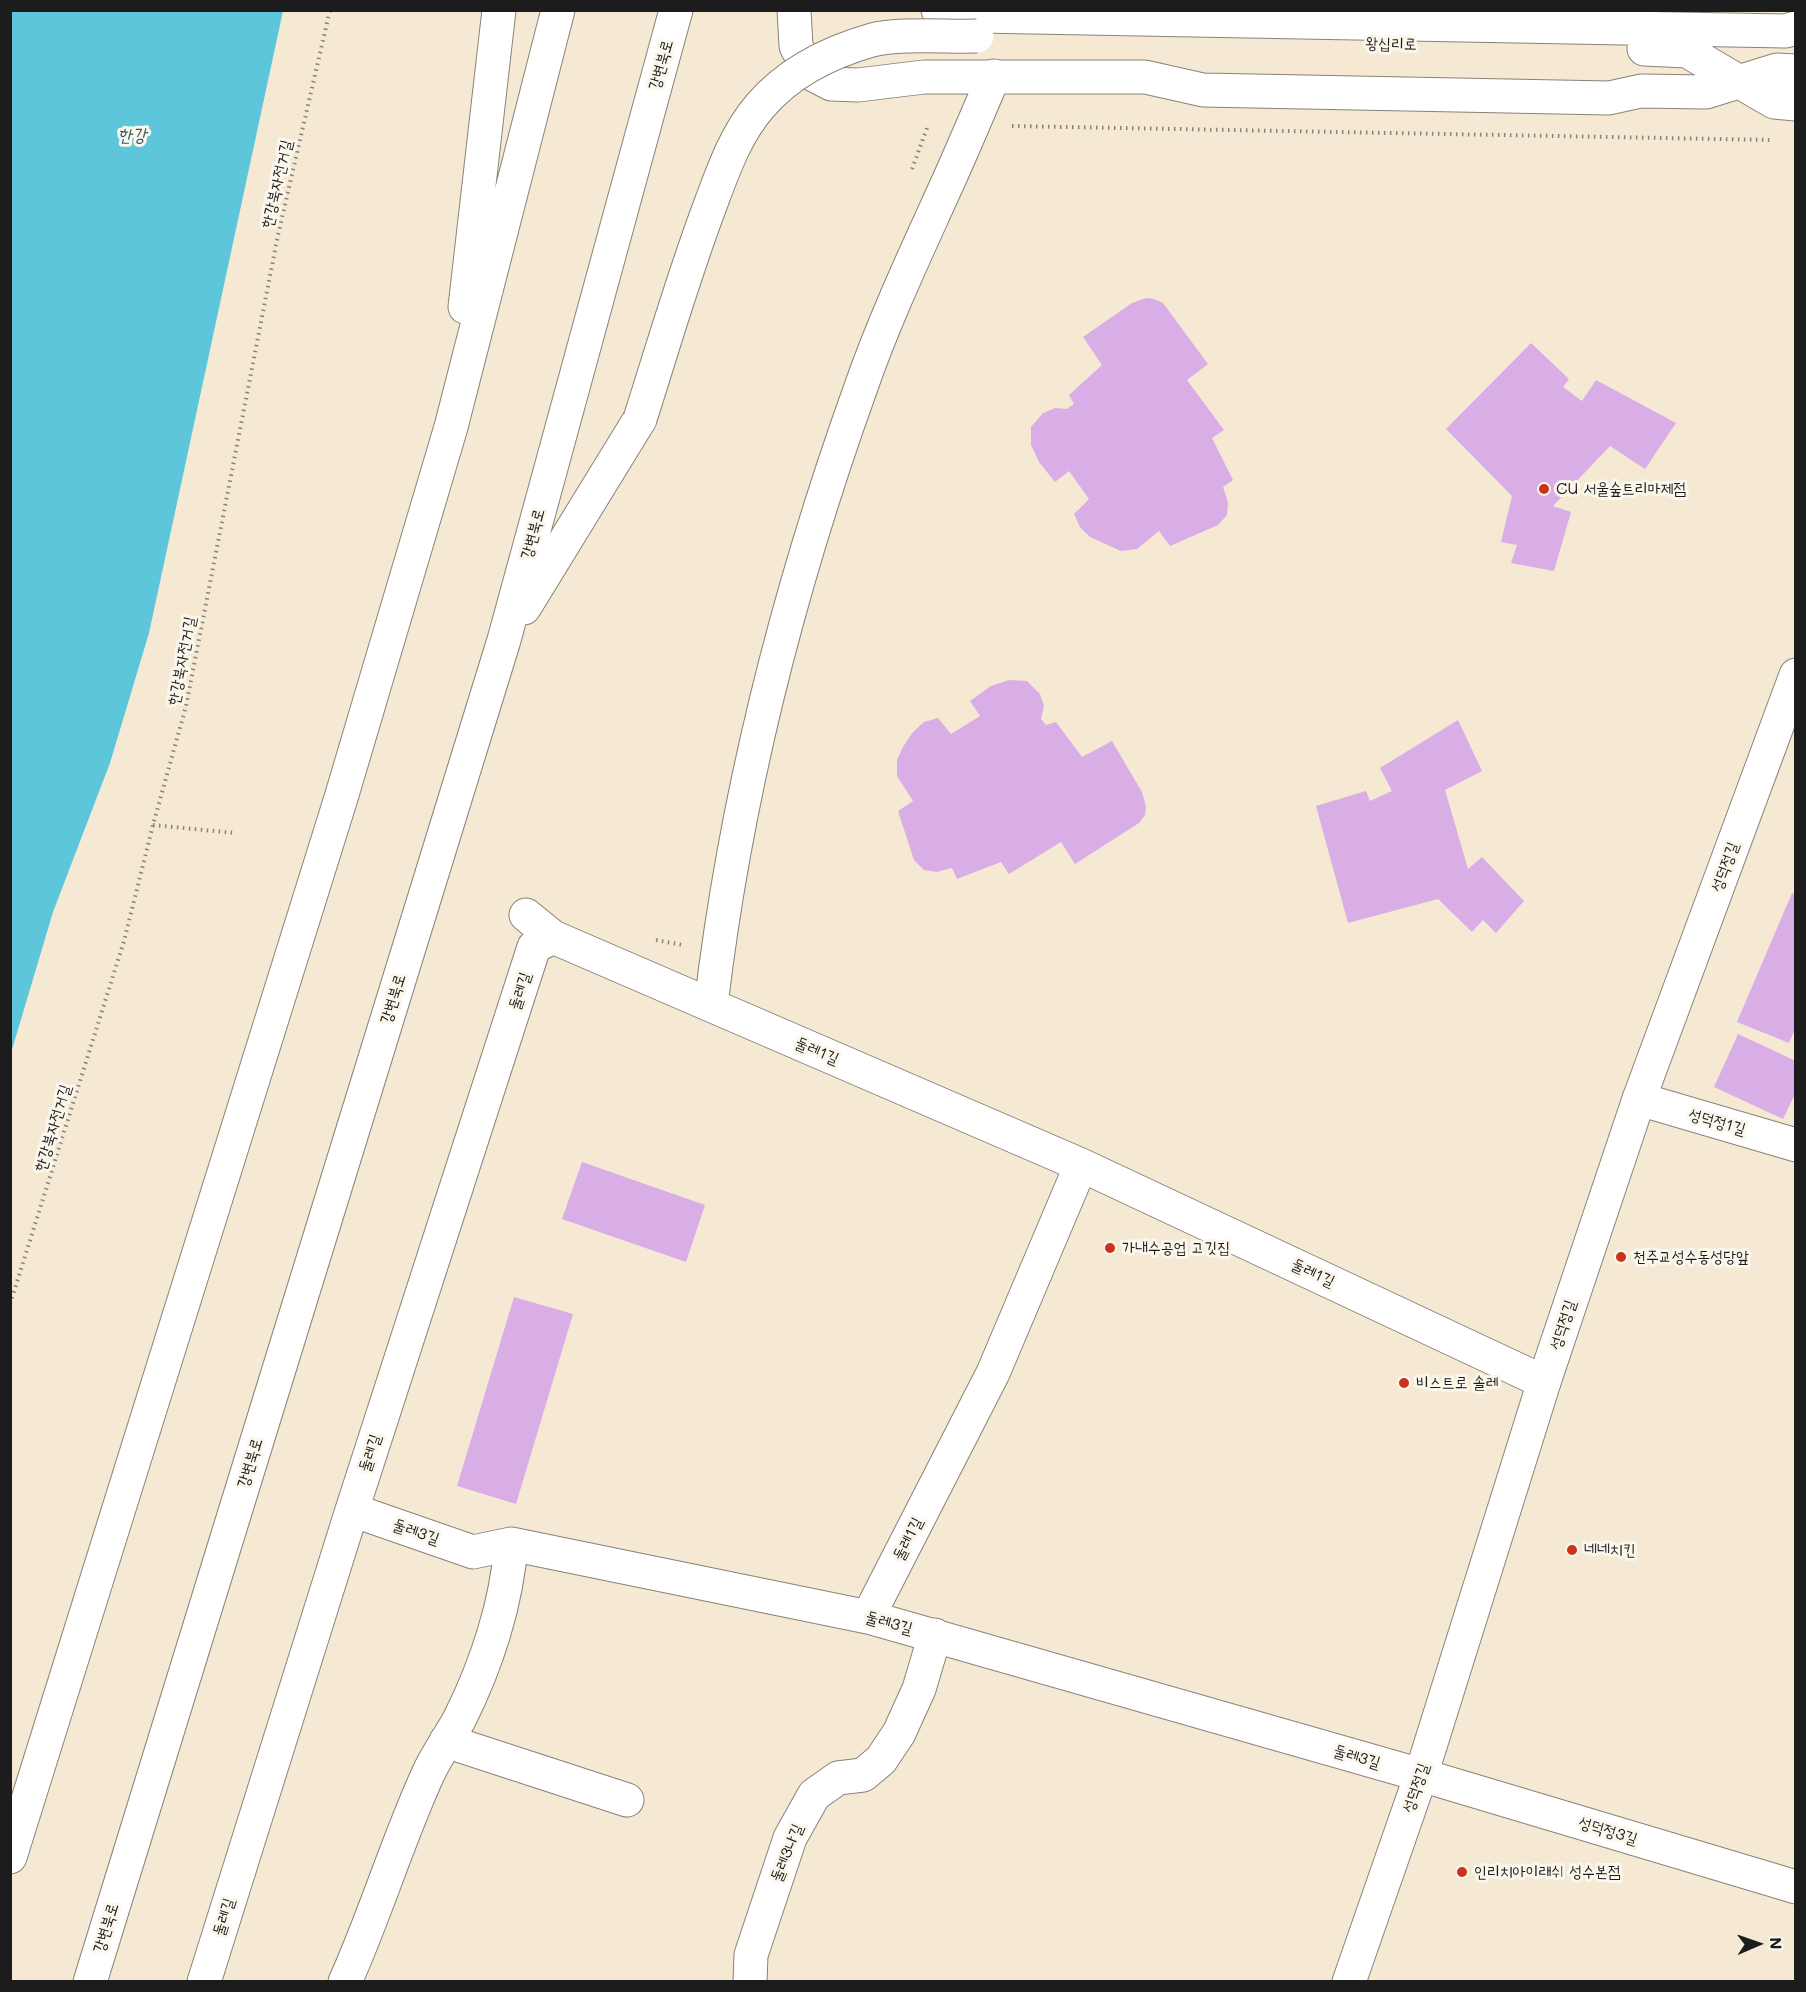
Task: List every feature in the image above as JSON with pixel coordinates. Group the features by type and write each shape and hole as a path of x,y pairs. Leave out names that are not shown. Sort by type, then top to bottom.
{"main road":[{"path":"451,426 499,10"},
{"path":"10,1857 337,809 451,426 558,10"},
{"name":"강변북로","path":"90,1982 504,640 676,10"},
{"path":"794,10 796,46 810,73 831,84 858,85 924,77 1145,77 1203,90 1609,98 1641,91 1706,92 1777,70 1796,70"},
{"path":"938,10 978,26"},
{"path":"504,640 640,419 699,235 729,154 760,106 783,83 823,58 874,40 978,26"},
{"name":"왕십리로","path":"978,26 1640,38 1785,31 1796,28"},
{"name":"왕십리로","path":"1640,38 1687,51 1774,102 1796,104"},
{"path":"711,1005 719,933 755,743 806,555 861,387 894,301 994,76"},
{"name":"성덕정길","path":"1349,1982 1421,1775 1544,1382 1639,1099 1796,675"},
{"name":"둘레1길","path":"526,915 553,937 1081,1165 1544,1382"},
{"name":"둘레길","path":"204,1982 352,1510 534,947 553,937"},
{"name":"성덕정1길","path":"1639,1099 1796,1145"},
{"name":"둘레1길","path":"868,1617 993,1373 1081,1165"},
{"name":"둘레3길","path":"352,1510 473,1552 511,1544 868,1617 1421,1775"},
{"path":"345,1982 366,1936 403,1832 429,1772 459,1720 472,1691 498,1617 509,1572 511,1544"},
{"name":"둘레3나길","path":"750,1982 751,1955 790,1838 814,1795 838,1778 863,1775 881,1760 899,1733 919,1689 934,1635"},
{"path":"446,1741 627,1800"},
{"name":"성덕정3길","path":"1421,1775 1796,1887"}],"path":[{"name":"한강북자전거길","path":"10,1304 124,941 186,706 278,235 330,10"},
{"path":"1001,125 1784,140"},
{"path":"153,825 235,833"}],"water":[{"name":"한강","path":"11,10 283,11 149,633 110,763 53,912 11,1053"}],"building":[{"path":"1146,298 1163,303 1208,364 1187,380 1224,430 1212,438 1233,480 1223,487 1228,502 1227,515 1218,525 1170,546 1159,531 1137,549 1121,551 1090,537 1080,527 1074,514 1089,499 1069,471 1055,482 1039,462 1031,445 1031,427 1043,413 1055,408 1067,409 1074,404 1069,395 1102,365 1083,337 1132,303"},
{"path":"1531,343 1569,379 1563,387 1582,401 1596,380 1676,423 1645,469 1610,446 1553,506 1571,512 1554,571 1511,563 1517,545 1501,542 1512,496 1446,429"},
{"path":"1009,680 1027,681 1040,694 1044,706 1041,719 1046,725 1056,722 1082,757 1112,741 1142,792 1146,807 1145,815 1139,823 1075,864 1061,842 1009,874 1001,862 957,879 952,868 937,872 924,870 914,860 898,811 913,801 897,776 897,760 913,732 924,722 938,718 951,734 980,716 970,701 991,686"},
{"path":"1458,720 1482,771 1445,790 1468,869 1482,857 1524,901 1496,933 1483,920 1472,932 1438,899 1348,923 1316,806 1366,791 1370,801 1392,791 1380,768"},
{"path":"1792,893 1796,895 1796,1027 1789,1043 1737,1022"},
{"path":"1738,1034 1796,1061 1796,1092 1783,1119 1714,1087"},
{"path":"582,1162 705,1205 686,1262 562,1219"},
{"path":"514,1297 573,1314 516,1504 457,1486"}],"place":[{"name":"CU 서울숲트리마제점","path":"1544,489"},
{"name":"가내수공업 고깃집","path":"1110,1248"},
{"name":"천주교성수동성당앞","path":"1621,1257"},
{"name":"비스트로 솔레","path":"1404,1383"},
{"name":"네네치킨","path":"1572,1550"},
{"name":"인리치아이래쉬 성수본점","path":"1462,1872"}]}
